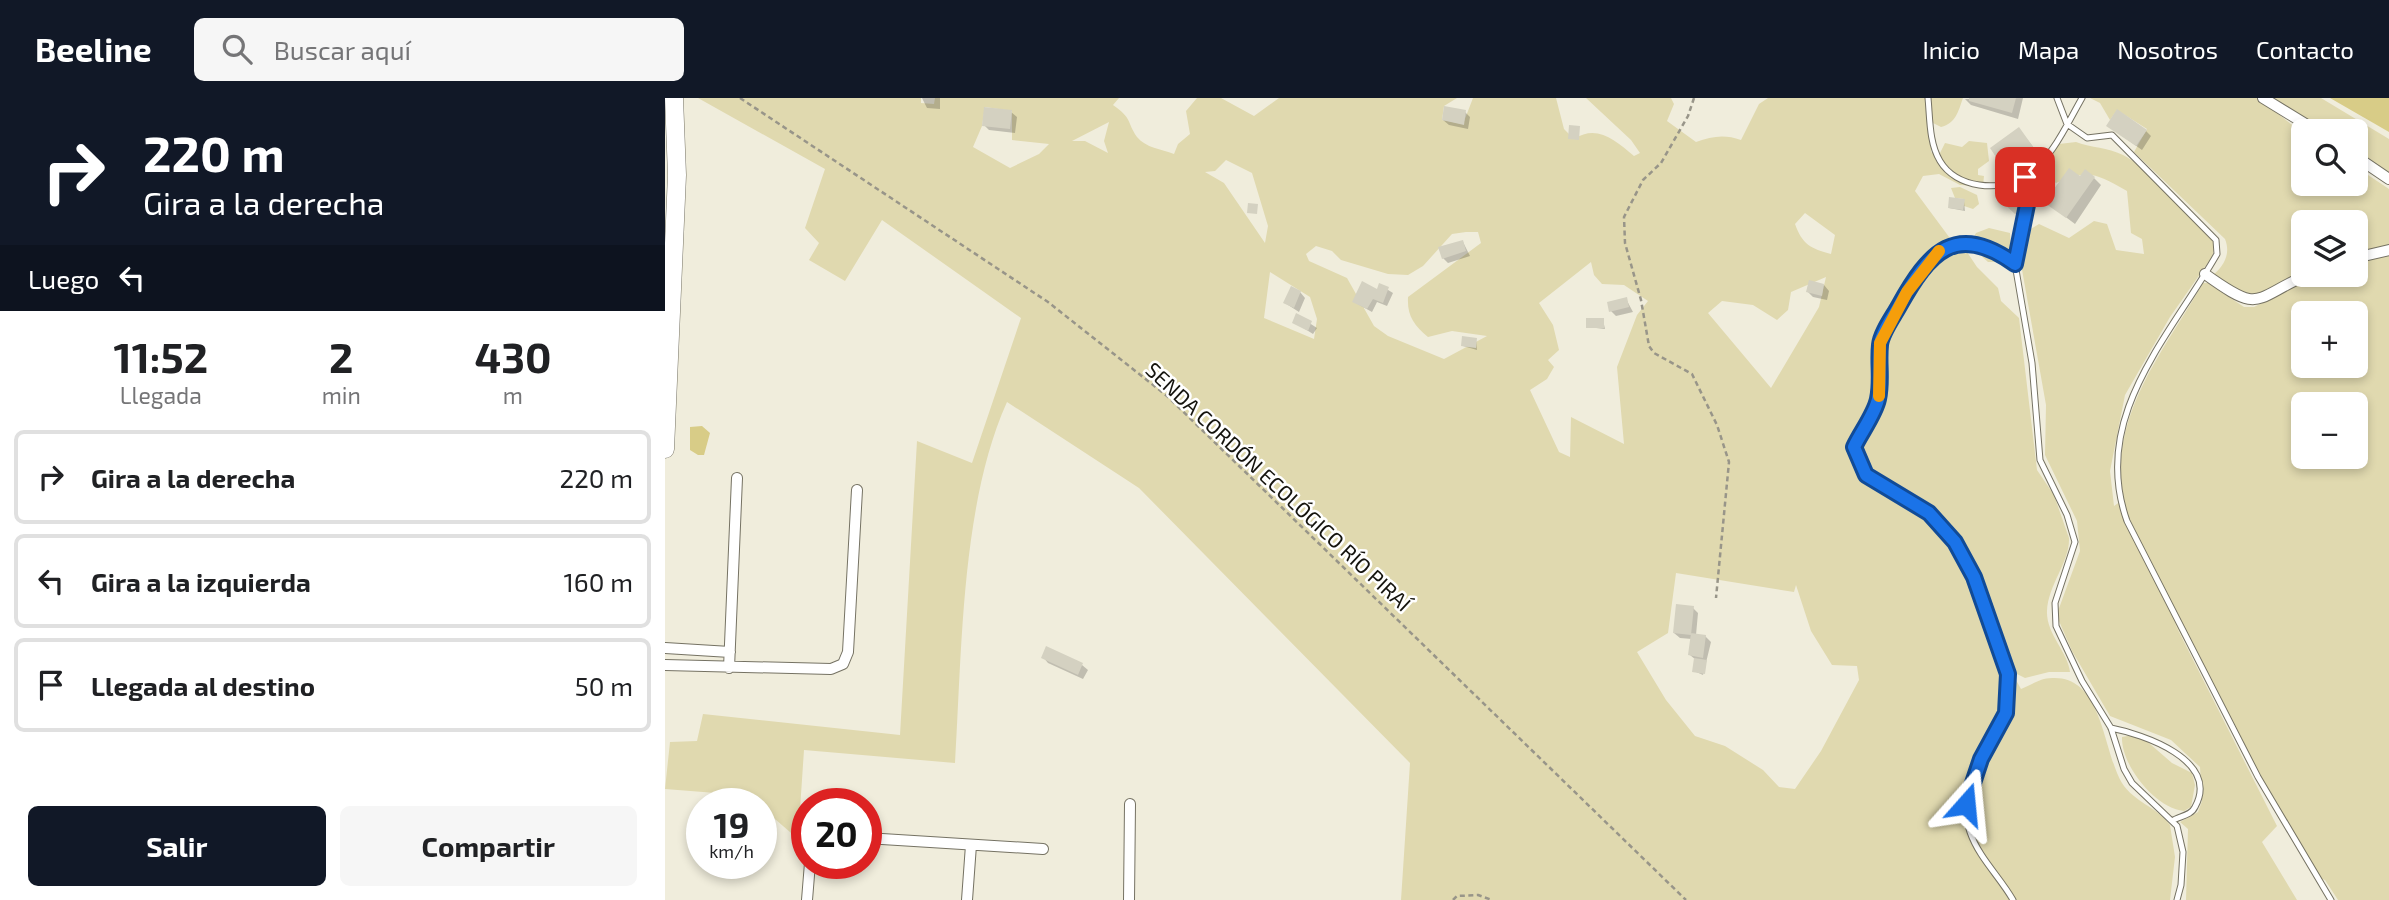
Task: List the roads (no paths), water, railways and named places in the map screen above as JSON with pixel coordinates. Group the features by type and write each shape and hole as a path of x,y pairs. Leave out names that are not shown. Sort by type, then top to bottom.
{"main road":[{"path":"665,449 677,175 671,107"}],"street":[{"path":"2263,98 2297,119"},
{"path":"2368,165 2389,179"},
{"path":"2368,255 2389,250"},
{"path":"2206,274 2245,300 2255,302 2291,283"},
{"path":"729,668 737,478"},
{"path":"665,665 831,669 845,660 857,490"},
{"path":"665,648 730,652"},
{"path":"1129,900 1130,804"},
{"path":"882,839 1043,849"},
{"path":"967,900 971,845"},
{"path":"807,900 809,879"}],"lane":[{"path":"1928,98 1933,144 1940,162 1967,183 1989,187 2025,177 2045,158 2082,98"},
{"path":"2057,98 2067,124 2087,138 2112,135 2211,231 2216,240 2217,254 2166,332 2129,399 2115,470 2119,497 2127,521 2258,777 2331,900"},
{"path":"2025,177 2030,190 2015,264 2032,363 2040,460 2067,515 2075,542 2055,603 2056,625 2082,681 2111,727 2124,769 2132,783 2177,826 2183,852 2181,885 2177,900"},
{"path":"2013,900 1976,846 1969,830 1966,804 1981,759 2006,713 2008,674 1996,637 1974,577 1955,542 1929,513 1866,475 1854,447 1878,402 1880,343 1907,292 1933,257 1943,248 1964,244 1995,250 2015,264"},
{"path":"2111,727 2153,739 2193,769 2198,780 2196,807 2189,814 2172,821"}]}
